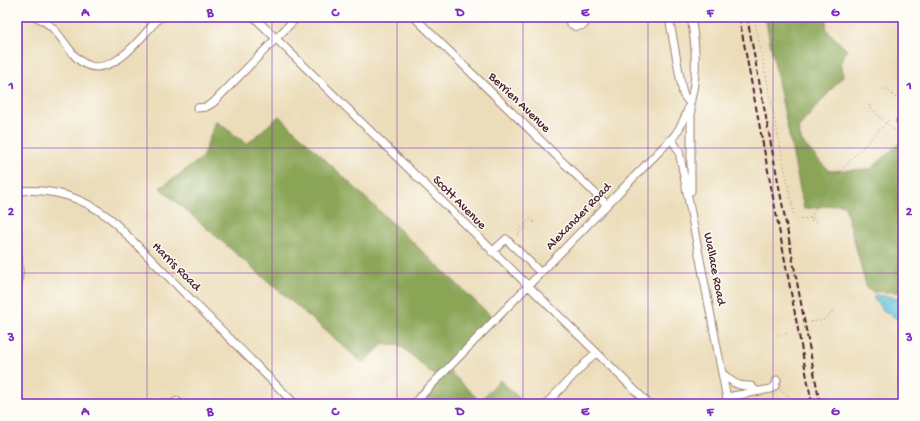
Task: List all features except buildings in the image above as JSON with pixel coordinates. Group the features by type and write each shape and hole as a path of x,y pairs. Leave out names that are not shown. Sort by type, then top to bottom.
{"street":[{"path":"36,17 49,24 55,30 75,58 88,66 103,67 116,62 160,17"},
{"name":"Scott Avenue","path":"254,17 492,252 649,404"},
{"path":"197,108 206,107 213,103 297,17"},
{"name":"Berrien Avenue","path":"414,17 607,205"},
{"path":"567,17 570,23 576,27 584,25 588,17"},
{"path":"669,17 683,94 687,100 691,101 693,147 692,215"},
{"name":"Alexander Road","path":"413,404 672,140 683,123 691,101 696,57 691,17"},
{"path":"903,117 900,121 903,124"},
{"name":"Wallace Road","path":"672,140 679,151 727,400"},
{"name":"Harris Road","path":"17,191 32,190 61,193 87,203 111,219 295,404"},
{"path":"17,237 19,273 17,291"},
{"path":"492,252 506,239 541,273"},
{"path":"546,404 596,352"},
{"path":"722,372 733,384 741,387 751,386 758,391"},
{"path":"727,400 758,391 771,389 776,383"},
{"path":"169,402 177,401 180,404"}],"path":[{"path":"754,17 795,219 816,218"},
{"path":"881,93 886,88 903,105 899,109"},
{"path":"872,102 868,106 903,138"},
{"path":"811,219 819,199 834,179 890,119"},
{"path":"529,228 526,226 518,235 518,231 530,219 535,223"},
{"path":"811,219 810,220 816,221"},
{"path":"811,322 824,320 835,309"},
{"path":"778,335 789,333"},
{"path":"776,383 799,404"},
{"path":"155,404 163,397 169,402"}],"green space":[{"path":"765,17 827,17 826,29 847,50 840,63 843,76 798,128 802,142 829,171 871,169 903,140 903,292 873,292 867,289 845,206 841,204 804,209"},
{"path":"279,116 494,319 444,370 434,375 401,346 383,344 363,363 160,188 202,158 216,121 247,144"},
{"path":"447,369 480,401 500,380 525,404 413,404"}],"water":[{"path":"875,295 903,298 903,323 883,310 873,298"}],"railway":[{"path":"739,17 812,404"},
{"path":"747,17 820,404"}]}
